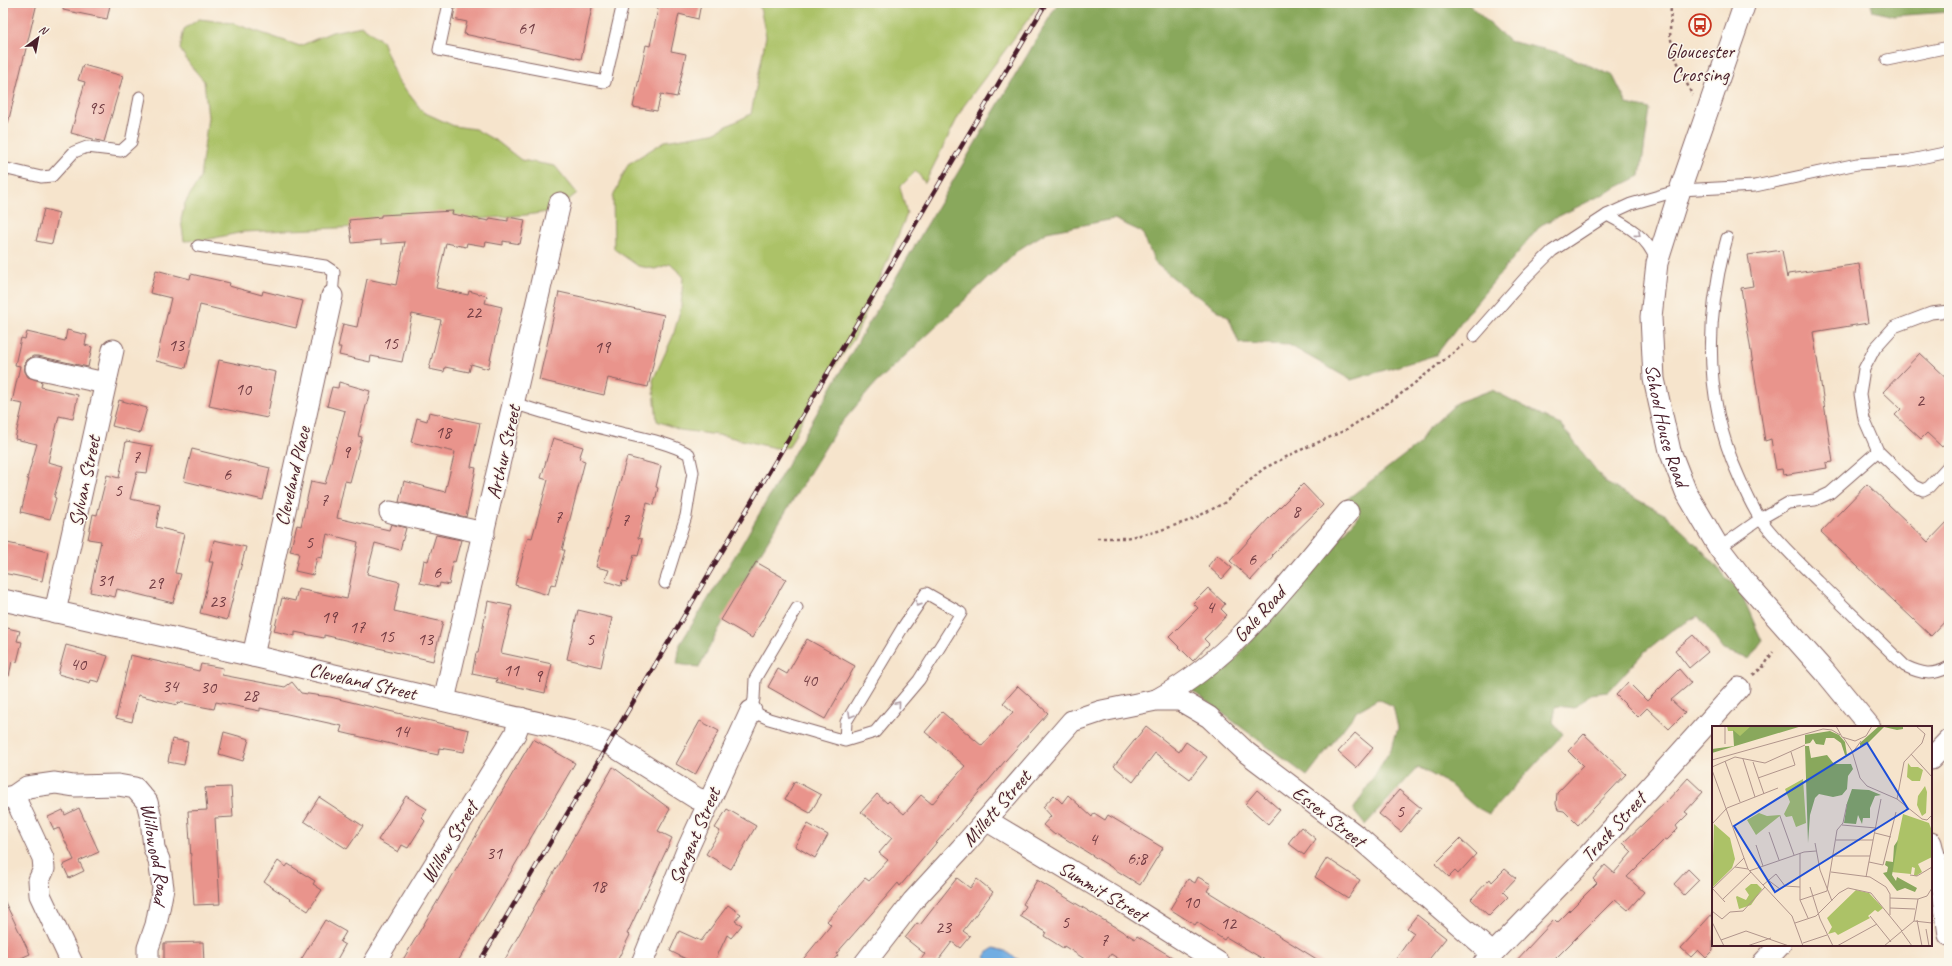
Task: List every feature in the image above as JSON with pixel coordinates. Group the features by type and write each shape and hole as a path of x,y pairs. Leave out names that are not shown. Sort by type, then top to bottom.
{"street":[{"name":"School House Road","path":"1745,3 1680,190 1657,263 1651,317 1654,379 1673,458 1690,501 1719,548 1746,583 1825,672 1869,726"},
{"name":"School House Road","path":"1738,24 1756,3"},
{"name":"Arthur Street","path":"444,700 560,203"},
{"name":"Cleveland Place","path":"252,656 332,296"},
{"name":"Sylvan Street","path":"55,612 113,350"},
{"path":"36,368 105,383"},
{"path":"390,512 484,533"},
{"name":"Gale Road","path":"1156,700 1180,687 1228,649 1348,512"},
{"name":"Cleveland Street","path":"3,600 574,731 610,744 696,798 708,802"},
{"name":"Trask Street","path":"1488,958 1583,861 1739,688"},
{"name":"Millett Street","path":"865,963 913,901 1072,721 1102,710 1156,700"},
{"name":"Essex Street","path":"1156,700 1180,700 1209,717 1247,753 1358,837 1488,958"},
{"name":"Sargent Street","path":"645,962 708,802 751,711"},
{"name":"Willow Street","path":"374,963 511,740 521,718"},
{"path":"1932,758 1949,740"},
{"name":"Willowood Road","path":"8,797 27,787 55,783 74,786 118,785 135,788 148,802 152,818 154,848 159,860 163,888 156,925 148,948 148,963"},
{"path":"8,797 43,858 44,869 39,880 40,895 72,963"},
{"name":"Summit Street","path":"986,820 1126,904 1219,963"},
{"path":"1932,847 1943,891 1949,935"},
{"path":"1763,963 1779,946"}],"lane":[{"path":"449,3 439,50 605,82 623,3"},
{"path":"1888,60 1949,47"},
{"path":"3,168 41,177 52,176 74,152 87,147 121,151 131,142 140,97"},
{"path":"1474,336 1552,250 1608,215 1631,204 1680,190 1755,186 1857,164 1906,161 1949,152"},
{"path":"1608,215 1626,225 1646,242 1653,252 1657,263"},
{"path":"1727,238 1719,265 1713,300 1710,350 1712,378 1717,408 1733,465 1760,519 1781,544 1905,666 1921,673 1939,672 1949,667"},
{"path":"198,246 325,266 334,272 332,296"},
{"path":"1949,311 1931,313 1894,327 1875,348 1864,369 1860,394 1864,419 1878,450 1914,486 1922,490 1929,487 1949,465"},
{"path":"514,403 591,426 650,440 689,454 693,472 686,516 665,583"},
{"path":"1719,548 1760,519 1788,503 1815,500 1830,493 1878,450"},
{"path":"797,608 755,679 754,699 751,711 769,719 845,741 874,732 919,680 961,613 926,593 903,626 846,722 845,741"}],"path":[{"path":"1671,3 1670,33 1673,52 1693,98"},
{"path":"1097,538 1125,538 1155,532 1191,520 1224,503 1263,469 1296,452 1344,431 1397,397 1474,336"},
{"path":"1739,688 1764,666 1773,652"}],"green space":[{"path":"759,3 1040,3 963,107 925,183 916,171 900,187 907,214 856,336 816,392 789,447 775,448 725,436 680,430 657,421 653,380 673,336 681,307 683,276 670,264 655,269 638,266 614,249 613,197 628,164 665,141 713,133 751,114 766,36"},
{"path":"1058,3 1467,3 1509,41 1561,53 1613,76 1627,104 1650,109 1640,176 1541,225 1470,310 1436,355 1351,380 1289,345 1239,343 1229,318 1187,289 1155,263 1142,232 1114,219 1047,232 1018,250 875,384 838,427 754,563 699,667 677,664 680,644 738,551 846,362"},
{"path":"1871,3 1949,3 1949,12 1893,16 1873,11"},
{"path":"199,19 232,23 300,46 332,32 362,26 382,41 398,80 423,112 454,126 475,129 498,142 521,160 555,166 577,193 555,211 526,215 408,225 243,232 205,240 184,241 181,220 185,203 200,178 208,117 204,81 190,65 180,49 184,29"},
{"path":"1492,390 1561,425 1606,483 1666,515 1702,550 1742,595 1762,641 1749,659 1724,650 1698,616 1672,630 1643,653 1608,692 1589,694 1574,708 1556,706 1553,722 1563,734 1489,814 1474,806 1449,784 1418,767 1365,825 1353,810 1391,749 1398,728 1393,706 1378,699 1357,711 1307,776 1191,690 1205,675 1226,671 1289,595 1360,515 1346,500 1420,443 1426,431 1458,402"}],"water":[{"path":"994,948 1005,951 1019,960 1018,963 989,963 985,957 989,951"}],"building":[{"path":"6,3 37,3 8,123 3,122 3,13"},
{"path":"64,3 101,3 110,5 107,19 63,10"},
{"path":"456,3 593,3 581,59 464,34 467,22 453,19"},
{"path":"657,3 701,3 698,19 679,14 671,51 686,54 677,97 661,94 657,111 633,107 646,45 650,46 658,9 656,8"},
{"path":"83,65 123,76 104,142 71,133 85,82 78,80"},
{"path":"44,209 59,213 52,244 36,241"},
{"path":"453,211 452,214 489,221 490,218 508,221 508,217 525,220 520,244 503,241 503,245 486,242 485,246 467,243 466,247 446,243 436,288 468,295 469,291 487,296 485,303 502,307 488,369 471,364 469,372 445,367 444,372 429,369 441,320 412,314 402,362 371,356 370,362 339,355 341,347 338,347 343,324 357,327 367,279 396,285 405,242 381,244 381,240 352,243 349,220 381,217 381,215"},
{"path":"1782,250 1787,278 1788,274 1859,264 1868,323 1813,332 1833,462 1826,463 1827,468 1783,475 1782,469 1776,470 1771,439 1765,441 1741,288 1753,286 1748,255"},
{"path":"156,270 190,279 191,274 230,283 229,286 262,295 263,291 303,301 296,328 200,305 186,368 156,361 171,298 150,293"},
{"path":"559,292 664,315 648,387 608,378 604,395 539,380"},
{"path":"67,330 87,335 85,345 92,347 88,367 38,356 33,356 27,360 24,366 28,377 42,382 41,387 78,395 73,419 59,416 48,462 63,466 54,497 56,498 50,519 21,512 29,479 27,479 37,444 15,439 23,404 12,402 20,366 15,365 21,338 25,339 27,332 65,341"},
{"path":"1920,353 1949,380 1949,439 1942,447 1927,433 1921,439 1895,415 1901,409 1883,392"},
{"path":"219,360 276,372 267,418 209,406"},
{"path":"339,382 370,391 358,436 362,437 350,482 345,481 337,518 389,530 391,524 406,528 400,550 375,543 367,574 400,582 394,611 443,622 433,661 324,635 324,638 295,632 295,636 274,631 282,598 295,601 298,589 347,599 358,542 327,534 322,558 317,557 313,575 295,571 299,553 290,551 297,525 301,526 311,481 325,484 345,411 327,406 332,387 338,388"},
{"path":"119,400 147,408 140,433 112,426"},
{"path":"429,412 480,423 471,467 476,468 466,517 399,502 404,481 445,492 455,452 411,442 417,418 427,421"},
{"path":"553,438 583,447 579,459 585,461 562,550 565,550 555,585 551,584 548,595 515,585 528,537 532,538 548,480 541,478"},
{"path":"126,441 152,446 147,473 137,472 130,499 160,505 156,527 184,534 175,573 181,574 173,603 117,589 115,597 90,592 101,541 88,539 93,514 97,515 107,475 119,478"},
{"path":"192,449 270,468 263,500 184,481"},
{"path":"627,457 661,466 656,487 658,488 654,505 647,503 638,538 642,539 638,556 634,555 627,582 622,581 621,586 605,581 609,570 596,567"},
{"path":"1303,484 1323,505 1272,555 1273,556 1251,580 1230,561 1269,518"},
{"path":"1867,484 1928,542 1949,520 1949,617 1931,636 1821,532"},
{"path":"436,535 461,540 455,562 453,561 449,585 440,583 439,587 420,583 424,560 428,561"},
{"path":"214,540 246,547 227,620 200,613 213,562 209,562"},
{"path":"3,542 48,552 42,581 3,573"},
{"path":"1217,555 1232,568 1222,579 1208,566"},
{"path":"756,562 786,579 752,638 721,620"},
{"path":"1208,588 1225,604 1221,609 1227,615 1204,639 1209,644 1193,661 1169,637 1198,608 1193,603"},
{"path":"488,601 512,606 501,653 552,664 545,693 496,682 497,679 472,674 476,653 478,653"},
{"path":"578,610 612,618 601,667 567,659"},
{"path":"3,627 20,631 17,641 22,642 17,662 12,661 9,676 3,676"},
{"path":"1693,635 1708,652 1689,668 1675,650"},
{"path":"807,639 855,666 825,719 768,687 778,669 787,674"},
{"path":"66,645 108,656 99,682 91,680 90,683 58,674"},
{"path":"130,655 199,671 201,664 223,668 222,675 285,687 292,682 301,693 330,697 469,730 464,752 439,748 438,755 340,732 342,726 260,708 260,711 216,702 214,709 178,702 177,705 138,695 132,722 116,718"},
{"path":"1679,669 1691,683 1671,700 1685,713 1669,729 1647,708 1638,717 1616,695 1628,682 1647,701"},
{"path":"1018,686 1048,713 1005,761 900,886 898,883 836,954 838,955 831,963 800,963 831,925 827,921 865,878 869,881 888,860 879,853 892,838 861,812 877,794 887,803 889,801 904,814 921,795 932,804 965,766 925,732 942,712 982,746 1013,712 1003,703"},
{"path":"700,721 719,731 695,775 676,764"},
{"path":"1146,726 1179,752 1186,742 1207,757 1190,779 1155,753 1133,782 1114,766"},
{"path":"224,732 249,739 243,761 219,754"},
{"path":"1355,733 1373,748 1356,768 1338,752"},
{"path":"1584,734 1626,774 1578,825 1564,811 1558,810 1556,804 1557,793 1583,766 1568,751"},
{"path":"172,739 188,742 184,765 168,762"},
{"path":"533,739 575,763 457,963 401,963"},
{"path":"613,767 670,809 658,831 672,838 627,934 630,935 616,963 503,963"},
{"path":"1688,778 1703,792 1685,812 1688,814 1676,826 1678,829 1667,840 1665,839 1627,877 1644,892 1628,910 1615,899 1551,963 1514,963 1554,920 1557,923 1597,883 1593,879 1605,865 1614,873 1632,852 1623,843 1668,800"},
{"path":"795,781 821,795 810,813 785,799"},
{"path":"231,787 233,817 215,818 220,904 194,905 188,811 207,810 205,788"},
{"path":"1257,790 1280,810 1268,824 1245,804"},
{"path":"1399,790 1421,808 1401,832 1379,814"},
{"path":"1054,795 1062,803 1068,795 1092,817 1094,813 1105,820 1108,815 1163,848 1140,885 1056,833 1055,835 1043,825 1051,816 1043,807"},
{"path":"406,796 427,809 422,818 425,821 408,848 402,845 398,852 378,840"},
{"path":"319,797 363,826 347,849 304,821"},
{"path":"79,808 99,852 79,861 84,871 69,878 63,865 74,860 59,828 54,830 48,817 63,810 65,815"},
{"path":"727,809 756,826 731,869 706,854 720,831 715,828"},
{"path":"808,824 828,835 815,858 795,846"},
{"path":"1301,827 1316,839 1304,855 1288,843"},
{"path":"1460,839 1476,854 1458,874 1455,871 1449,877 1435,864"},
{"path":"1327,858 1360,880 1348,898 1315,877"},
{"path":"278,861 286,867 288,864 315,881 313,884 322,890 308,911 264,882"},
{"path":"1505,869 1516,878 1503,892 1508,897 1489,916 1471,899 1490,879 1492,882"},
{"path":"1688,869 1699,880 1684,895 1674,884"},
{"path":"1198,877 1211,884 1207,891 1323,963 1270,963 1226,937 1224,940 1197,922 1195,925 1170,909 1188,879 1195,883"},
{"path":"957,878 970,888 977,879 993,892 963,931 970,936 960,948 952,942 936,963 918,963 925,954 905,938 917,923 920,925"},
{"path":"1037,880 1135,939 1137,936 1182,963 1125,963 1111,954 1105,963 1091,963 1064,946 1063,948 1044,936 1046,932 1020,916 1026,906 1023,904"},
{"path":"3,898 30,954 10,963 3,963"},
{"path":"728,905 741,914 735,921 742,925 731,938 727,935 714,963 694,963 670,951 679,931 701,941"},
{"path":"1712,914 1713,951 1706,958 1698,950 1691,957 1681,948"},
{"path":"1417,915 1446,938 1426,963 1393,963 1414,933 1407,928"},
{"path":"325,920 346,932 340,942 345,945 335,963 299,963"},
{"path":"203,942 204,963 164,963 164,943"}],"railway":[{"path":"479,963 1046,3"}],"place":[{"name":"Gloucester Crossing","path":"1700,25"}]}
